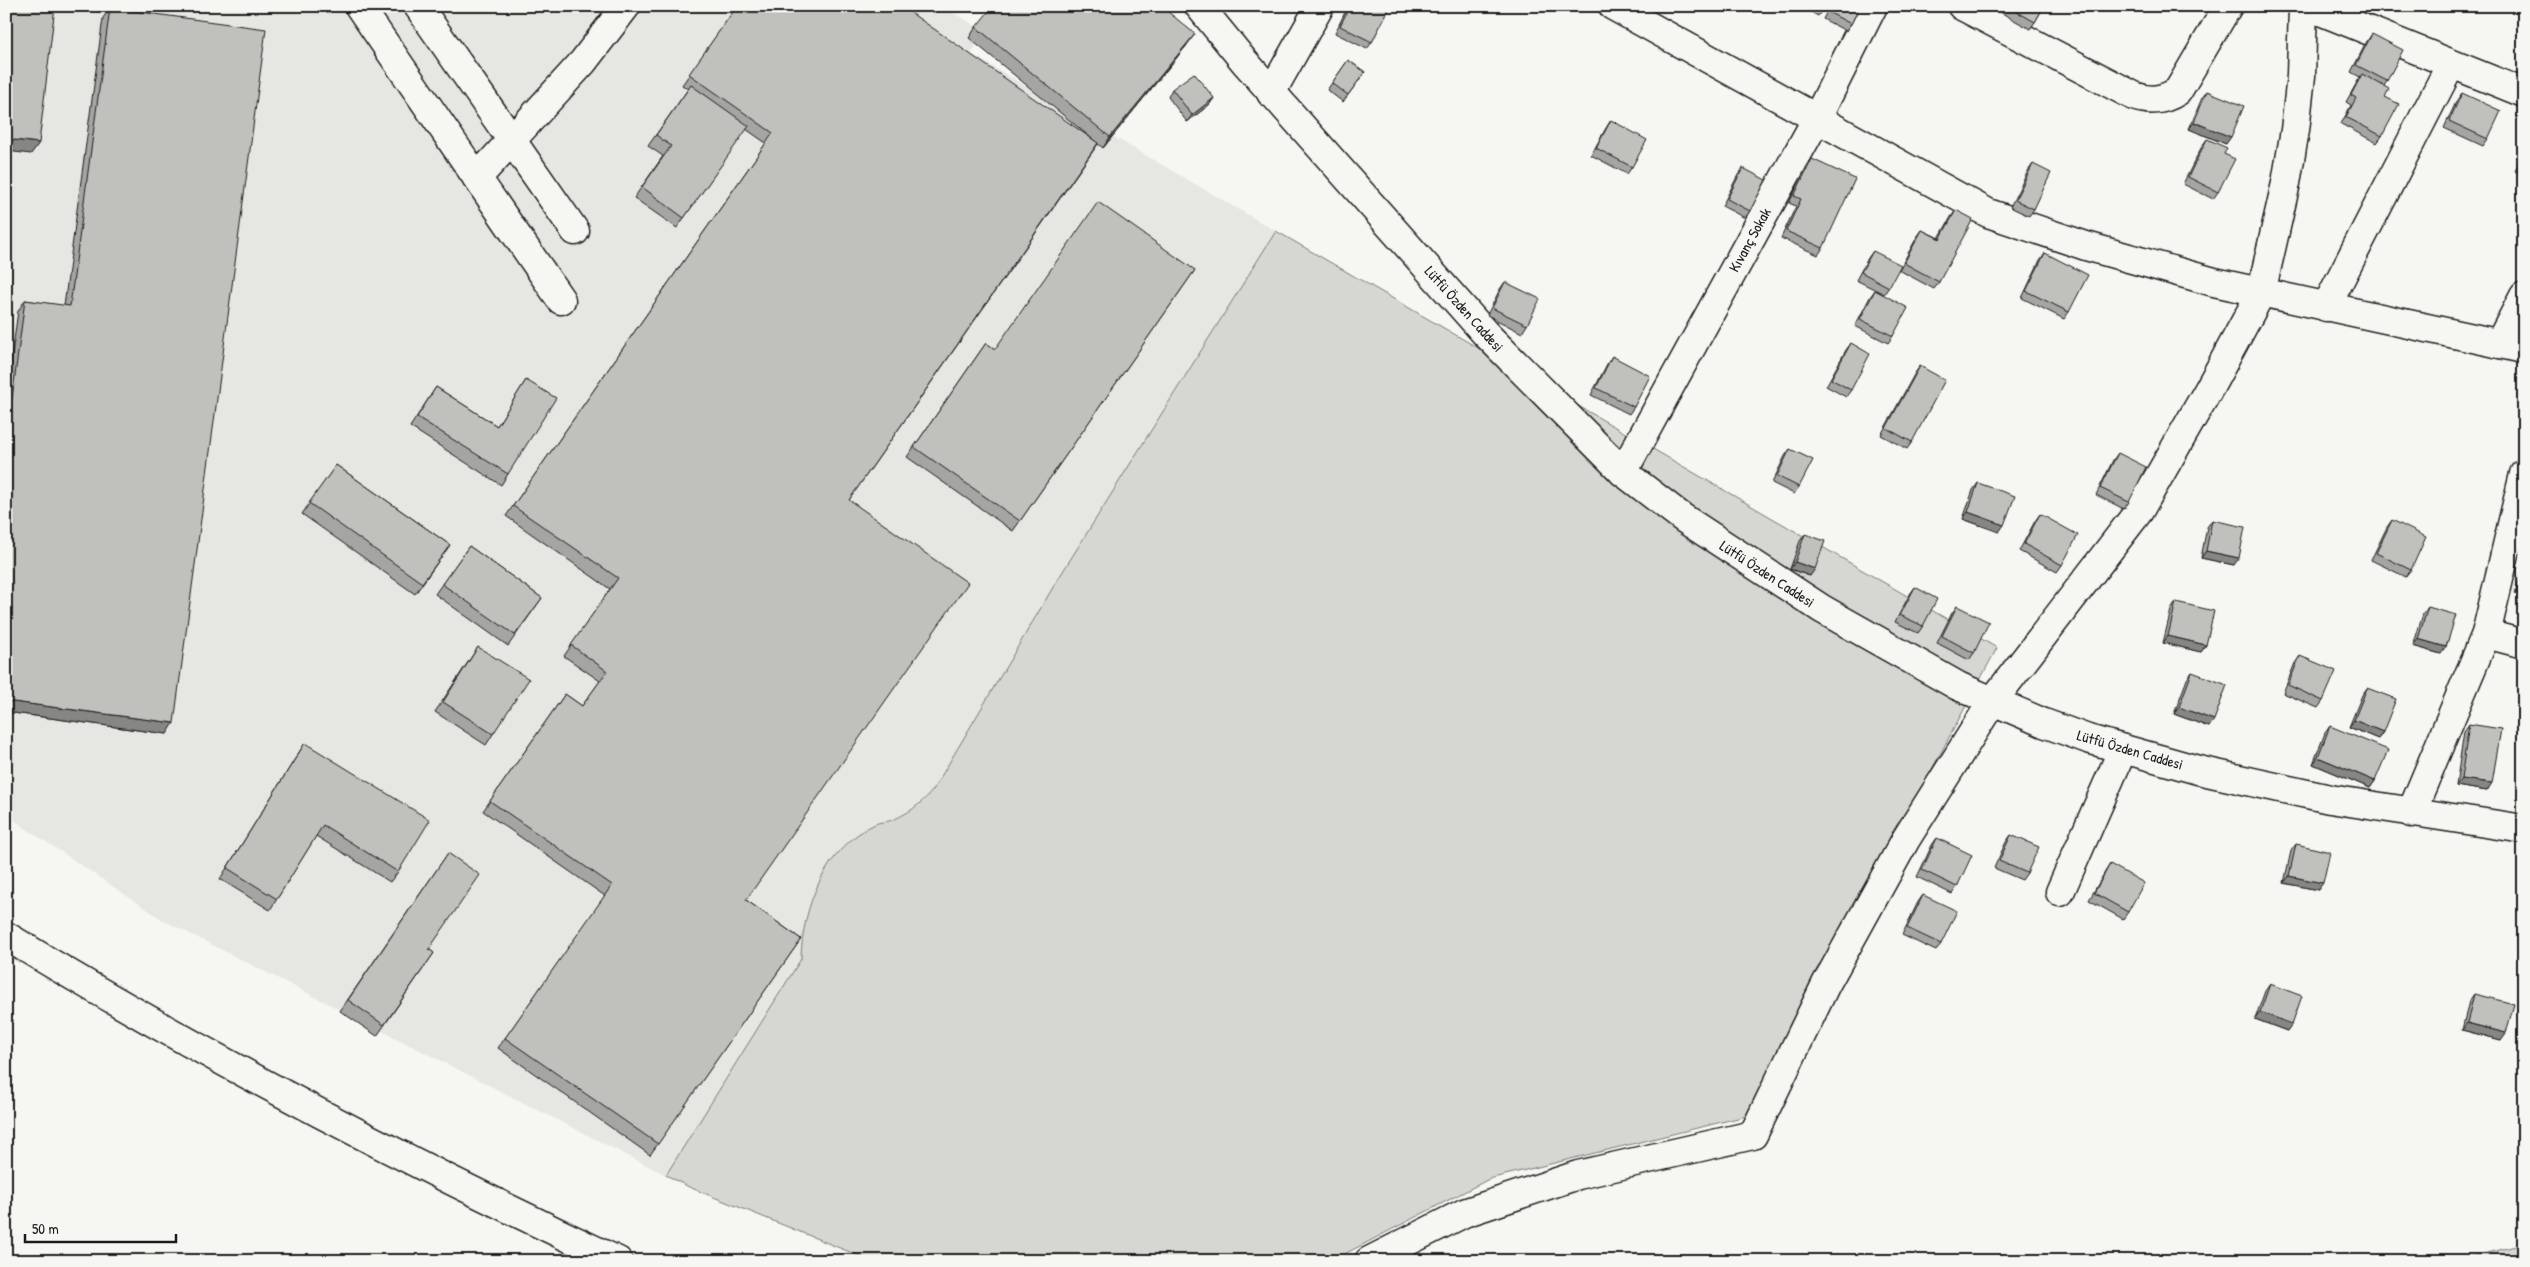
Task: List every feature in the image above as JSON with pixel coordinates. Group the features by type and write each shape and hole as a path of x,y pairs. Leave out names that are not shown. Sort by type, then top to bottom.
{"street":[{"path":"359,6 560,300"},
{"path":"418,6 575,231"},
{"path":"477,178 583,62 626,6"},
{"name":"Lütfü Özden Caddesi","path":"1198,6 1271,93 1485,333 1622,472 1690,523 1822,609 1923,668 1992,702 2044,724 2123,749 2264,786 2411,813 2524,829"},
{"path":"1271,93 1320,6"},
{"path":"1613,6 1816,120 1988,213 2150,265 2261,293 2512,346 2524,296"},
{"name":"Kıvanç Sokak","path":"1622,472 1816,120 1873,6"},
{"path":"1962,6 2134,96 2155,101 2178,92 2228,6"},
{"path":"1369,1261 1464,1213 1578,1175 1753,1135 1797,1042 1866,910 1948,770 1992,702 2139,511 2261,293 2286,183 2295,130 2301,76 2303,6"},
{"path":"2308,6 2524,93"},
{"path":"2326,307 2451,64"},
{"path":"2411,813 2486,634 2524,474"},
{"path":"2486,634 2524,644"},
{"path":"2060,892 2123,749"},
{"path":"6,936 137,1013 335,1121 450,1180 618,1261"}],"shaded area":[{"path":"6,6 942,6 984,31 971,54 1276,231 1055,584 933,790 915,807 903,815 875,824 843,849 823,875 809,906 801,941 801,959 666,1175 163,920 6,815"},
{"path":"1276,231 1997,648 1746,1116 1489,1179 1331,1261 872,1261 689,1187 666,1175 801,959 802,940 812,900 830,864 842,848 858,835 875,824 896,819 908,812 924,800 933,790 1055,584"},
{"path":"2524,1244 2524,1261 2454,1261"}],"building":[{"path":"6,6 55,6 39,143 6,139"},
{"path":"737,6 901,6 1098,143 849,500 968,583 746,900 801,939 658,1144 505,1038 612,885 490,801 565,694 582,706 607,671 571,645 618,578 513,506 773,133 689,74"},
{"path":"993,6 1161,6 1195,34 1110,137 976,27"},
{"path":"1350,6 1390,7 1372,42 1340,26"},
{"path":"1831,6 1860,6 1851,24 1828,12"},
{"path":"2007,6 2044,6 2035,22"},
{"path":"110,8 266,29 174,723 6,701 6,444 25,300 70,306"},
{"path":"2372,34 2403,50 2387,81 2356,65"},
{"path":"1348,60 1365,72 1348,95 1332,83"},
{"path":"1194,73 1214,98 1192,115 1172,89"},
{"path":"2362,74 2389,89 2385,97 2399,104 2382,136 2346,117 2356,98 2351,95"},
{"path":"691,85 749,126 684,218 642,187 671,146 656,135"},
{"path":"2207,91 2244,106 2231,137 2194,122"},
{"path":"2462,93 2501,111 2488,139 2449,121"},
{"path":"1611,120 1647,140 1632,167 1596,148"},
{"path":"2207,139 2227,148 2224,154 2235,159 2218,192 2188,177"},
{"path":"2524,156 2524,166 2520,164"},
{"path":"1812,159 1855,179 1823,248 1786,231 1801,199 1794,196"},
{"path":"2033,164 2051,173 2034,209 2015,200"},
{"path":"1743,168 1766,180 1750,211 1727,199"},
{"path":"1098,202 1195,270 1020,521 914,447 986,343 995,349"},
{"path":"1956,210 1973,219 1939,282 1904,263 1922,230 1940,239"},
{"path":"1873,251 1901,265 1889,287 1861,272"},
{"path":"2045,253 2088,275 2069,312 2026,291"},
{"path":"1505,282 1540,299 1527,325 1492,308"},
{"path":"1875,290 1908,308 1893,336 1860,319"},
{"path":"1851,343 1870,354 1851,390 1831,379"},
{"path":"1612,356 1650,376 1634,407 1596,388"},
{"path":"1920,366 1945,380 1912,442 1886,428"},
{"path":"526,380 556,398 508,474 417,417 436,387 497,426"},
{"path":"1790,449 1813,460 1799,487 1777,476"},
{"path":"2118,453 2146,467 2129,502 2100,488"},
{"path":"336,465 450,545 422,583 309,503"},
{"path":"1978,483 2015,496 2004,525 1968,512"},
{"path":"2040,514 2078,535 2062,565 2024,544"},
{"path":"2212,520 2245,527 2239,558 2206,551"},
{"path":"2392,520 2426,537 2411,570 2376,553"},
{"path":"1805,534 1825,541 1815,569 1795,562"},
{"path":"469,546 542,598 515,635 442,584"},
{"path":"2524,573 2524,587 2520,586"},
{"path":"1915,587 1937,599 1923,626 1900,615"},
{"path":"2176,602 2214,611 2206,645 2168,636"},
{"path":"1957,606 1989,622 1974,653 1942,636"},
{"path":"2428,607 2456,615 2446,647 2418,639"},
{"path":"478,647 529,679 493,734 443,702"},
{"path":"2300,656 2336,671 2323,701 2288,685"},
{"path":"2192,672 2227,685 2214,720 2179,707"},
{"path":"2367,688 2396,699 2383,732 2354,720"},
{"path":"2469,724 2501,729 2492,783 2461,779"},
{"path":"2330,726 2388,750 2375,781 2318,757"},
{"path":"305,743 430,820 398,872 323,825 277,899 227,868"},
{"path":"2011,835 2039,847 2027,873 1999,861"},
{"path":"1937,838 1972,855 1957,887 1922,870"},
{"path":"2296,844 2330,852 2323,883 2289,876"},
{"path":"448,853 480,875 429,949 434,953 384,1025 348,1000"},
{"path":"2110,864 2144,883 2128,912 2094,893"},
{"path":"1923,895 1957,911 1941,944 1907,928"},
{"path":"2270,984 2302,996 2292,1024 2260,1012"},
{"path":"2474,994 2514,1004 2506,1033 2467,1023"}]}
